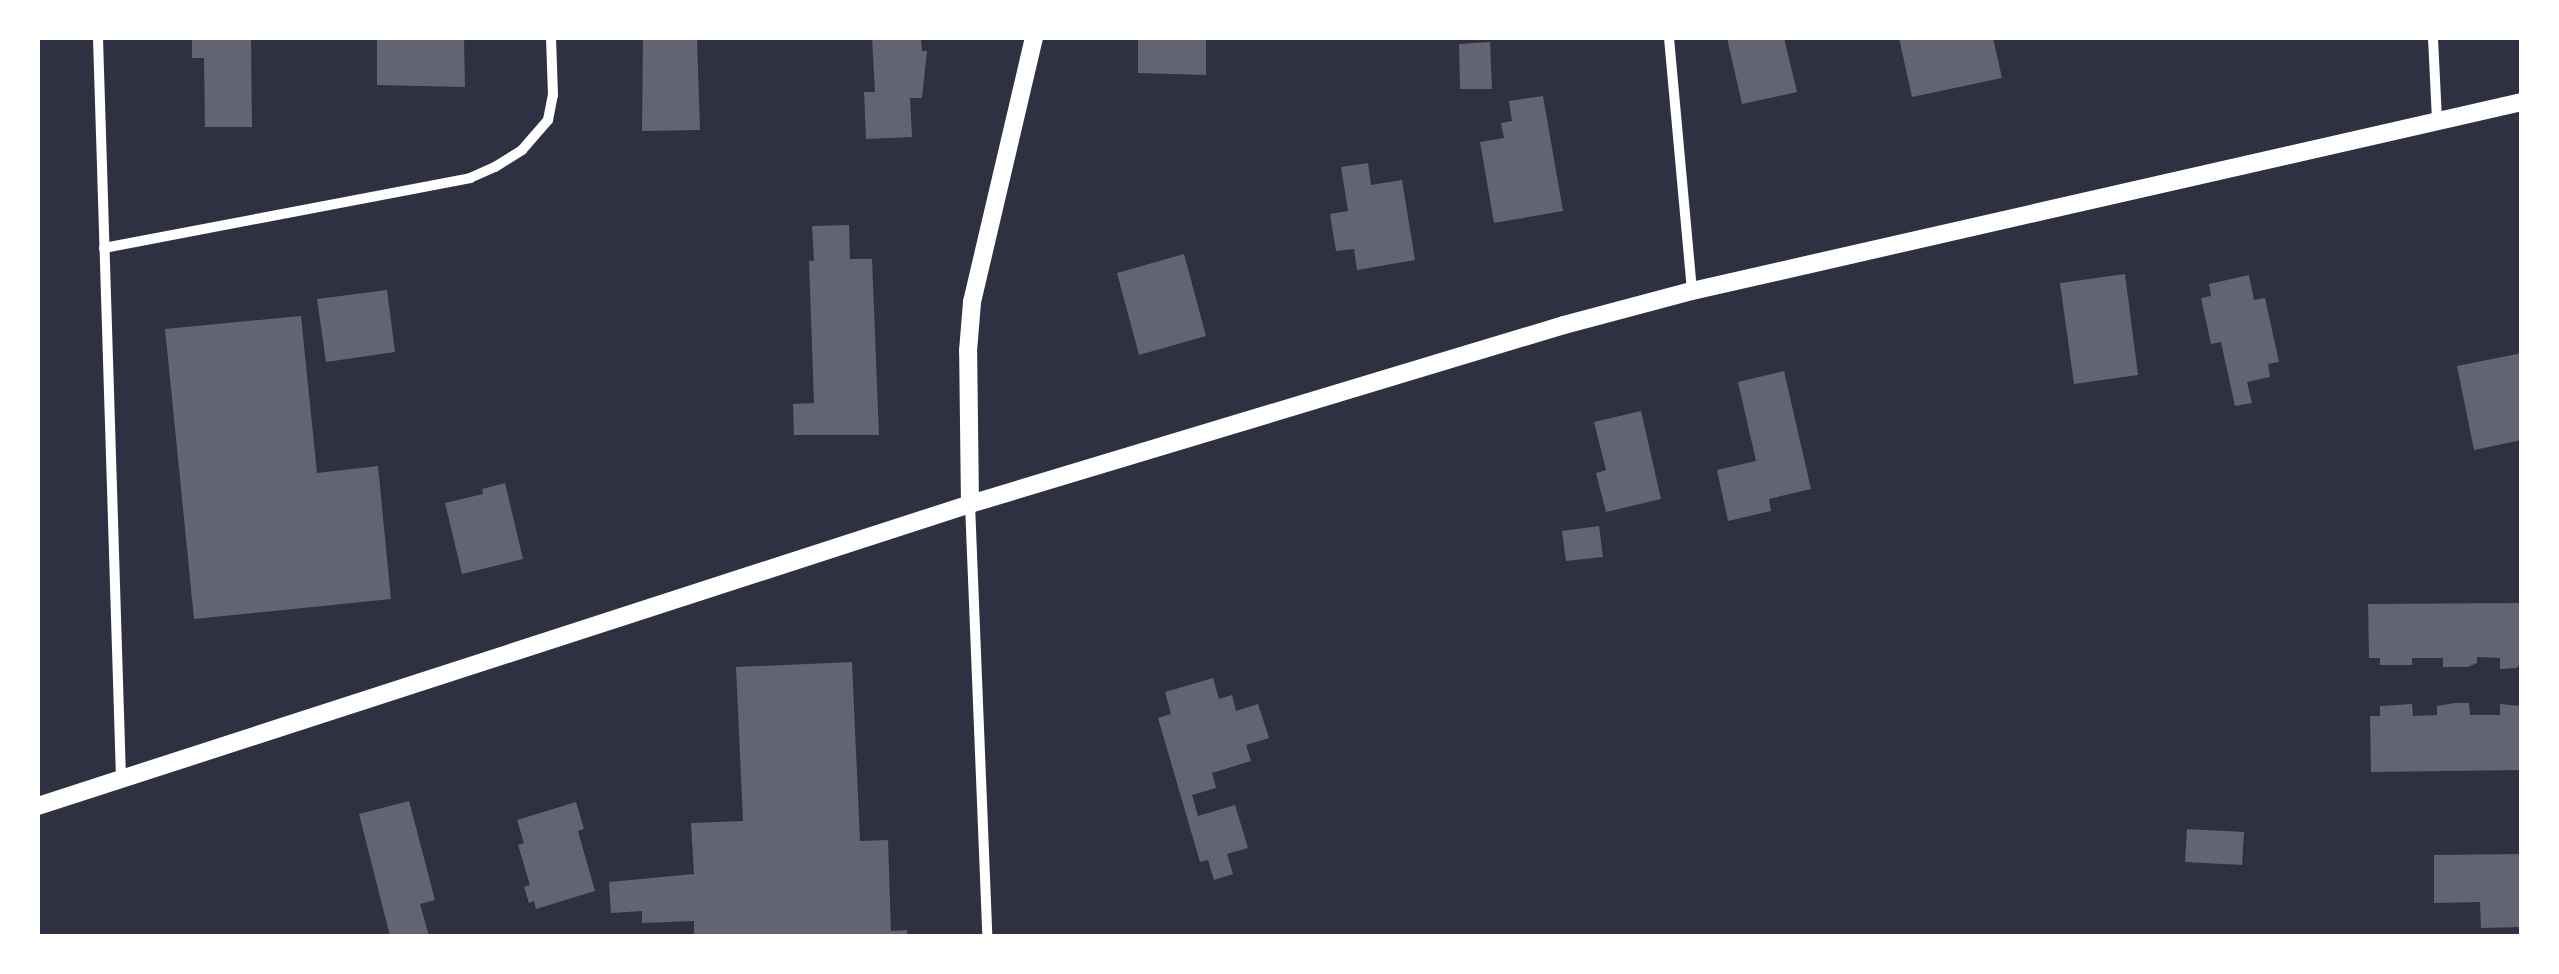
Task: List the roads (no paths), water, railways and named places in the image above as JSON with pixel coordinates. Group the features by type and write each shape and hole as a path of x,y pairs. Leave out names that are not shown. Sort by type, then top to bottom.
{"street":[{"path":"98,38 121,778"},
{"path":"104,248 470,178 495,167 522,150 548,120 553,94 551,38"},
{"path":"986,936 968,352 972,302 1034,38"},
{"path":"1669,38 1692,291"},
{"path":"2433,38 2437,119"},
{"path":"38,806 970,504 1564,325 1692,291 2522,102"}]}
